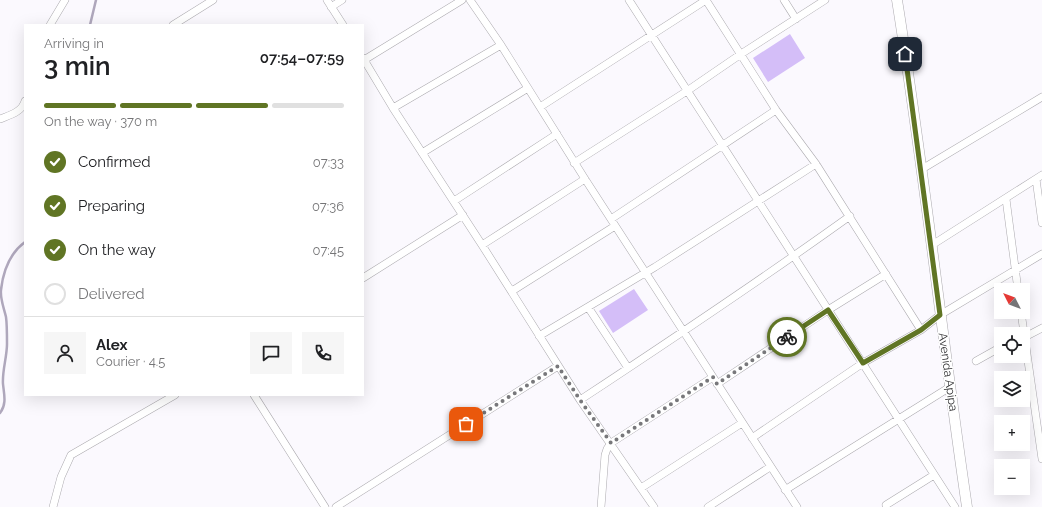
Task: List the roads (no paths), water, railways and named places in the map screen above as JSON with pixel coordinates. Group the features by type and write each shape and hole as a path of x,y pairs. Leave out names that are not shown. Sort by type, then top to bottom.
{"street":[{"path":"51,24 65,0"},
{"path":"175,24 213,0"},
{"path":"342,0 329,3 342,24"},
{"path":"462,0 364,59 393,108 512,291 580,400 654,507"},
{"path":"470,0 501,45 574,163 796,507"},
{"path":"629,0 955,507"},
{"path":"540,107 706,0 776,110 816,164 850,216 921,330"},
{"path":"784,0 796,19"},
{"path":"574,163 825,0"},
{"name":"Avenida Apipa","path":"897,0 922,169 940,315 967,507"},
{"path":"393,108 501,45"},
{"path":"422,153 528,88"},
{"path":"922,169 1042,97"},
{"path":"0,119 13,114 24,105"},
{"path":"611,219 776,110"},
{"path":"454,201 557,134"},
{"path":"539,336 645,272 816,164"},
{"path":"932,245 1039,177 1042,223"},
{"path":"482,245 585,179"},
{"path":"1006,199 1017,283"},
{"path":"364,277 463,215"},
{"path":"580,400 684,332 794,257 850,216"},
{"path":"512,291 615,226"},
{"path":"752,438 863,363 921,330 940,315 1042,254"},
{"path":"717,384 828,310 886,274"},
{"path":"588,307 628,368"},
{"path":"1030,334 1042,328"},
{"path":"976,361 994,351"},
{"path":"1027,363 1042,459"},
{"path":"336,507 558,366"},
{"path":"601,507 605,455 611,443 713,377"},
{"path":"785,490 950,387"},
{"path":"52,507 61,477 71,455 173,396"},
{"path":"255,396 325,507"},
{"path":"641,488 742,423"},
{"path":"708,507 770,467"},
{"path":"886,505 934,475"}],"waterway":[{"path":"90,24 96,0"},
{"path":"0,413 4,406 3,379 7,344 6,317 2,304 1,290 8,263 11,257 24,243"}]}
